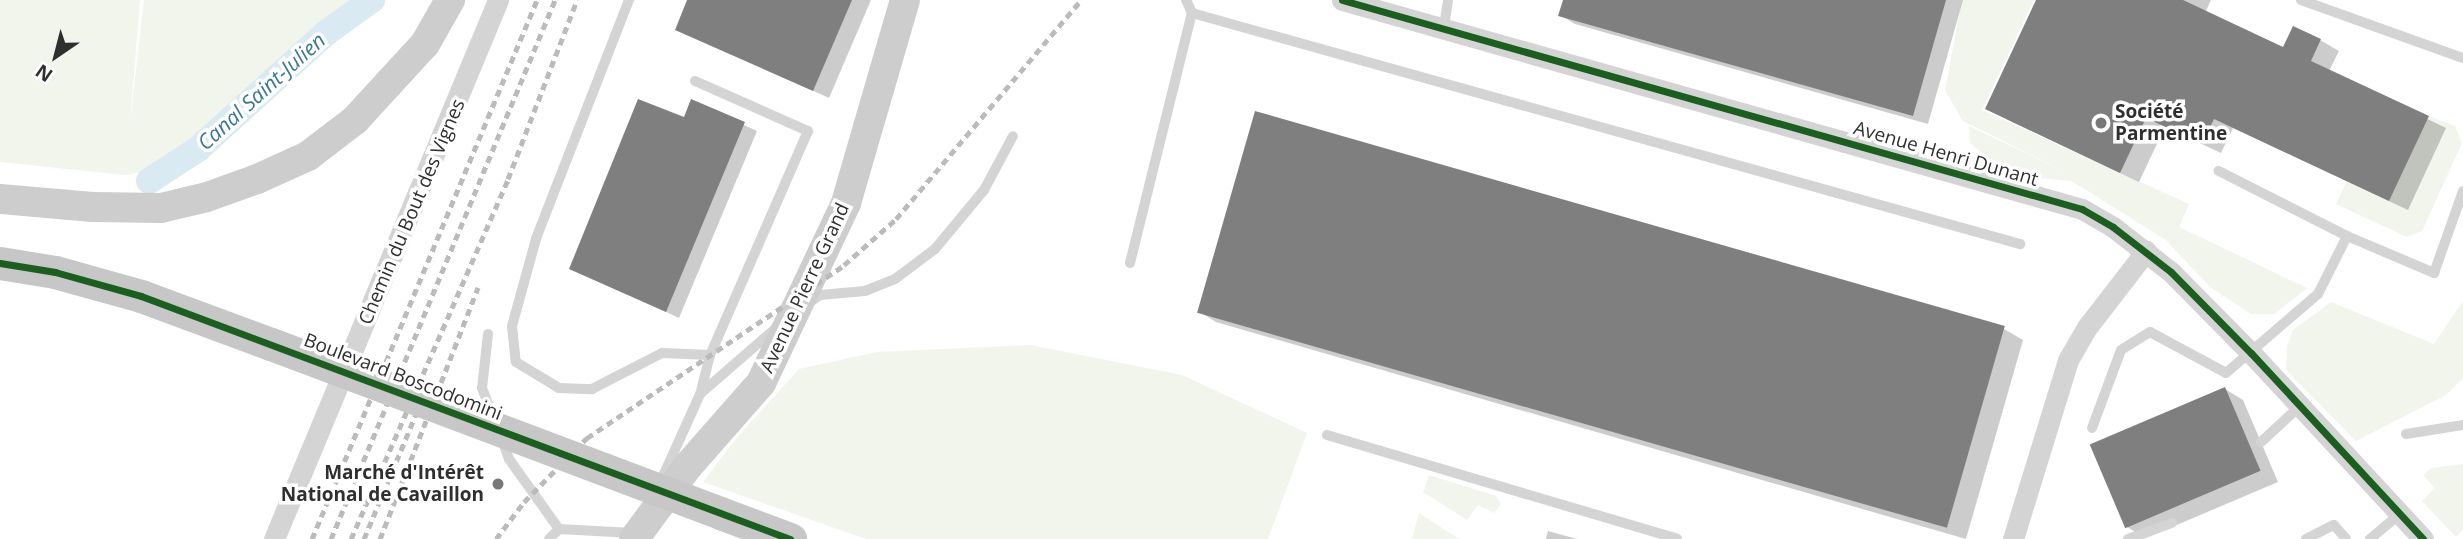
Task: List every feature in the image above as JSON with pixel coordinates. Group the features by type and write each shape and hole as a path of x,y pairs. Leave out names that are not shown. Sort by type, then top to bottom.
{"main road":[{"name":"Boulevard Boscodomini","path":"0,263 55,272 141,296 790,539"}],"street":[{"path":"0,199 93,207 160,208 207,197 257,179 308,156 355,121 425,44 450,0"},
{"name":"Chemin du Bout des Vignes","path":"274,539 498,0"},
{"name":"Avenue Pierre Grand","path":"636,536 688,466 761,383 845,203 905,0"},
{"name":"Avenue Henri Dunant","path":"1342,0 1444,26 2082,209 2146,251 2251,353 2423,539"},
{"path":"2013,539 2067,360 2088,326 2146,251"}],"lane":[{"path":"629,0 536,239 512,326 516,362 559,388 592,389 662,352 710,355"},
{"path":"1130,263 1192,13 1186,0"},
{"path":"1444,26 1448,0"},
{"path":"2301,0 2463,58"},
{"path":"1192,13 2020,244"},
{"path":"488,334 482,388 509,459 559,529 636,536 700,394 710,355 808,131 695,80"},
{"path":"700,394 794,313 820,295 865,290 895,279 935,249 984,190 1013,136"},
{"path":"2219,171 2347,236 2434,273 2463,191"},
{"path":"2092,428 2121,350 2150,332 2226,373 2318,294 2347,236"},
{"path":"2260,442 2300,405"},
{"path":"2406,434 2463,425"},
{"path":"1327,435 1677,539"},
{"path":"2370,539 2400,514"},
{"path":"2128,539 2172,523"},
{"path":"2306,539 2334,525 2346,539"},
{"path":"549,539 559,529"}],"shaded area":[{"path":"0,0 140,0 130,123 144,0 361,0 198,135 148,171 125,175 0,162"},
{"path":"1962,0 2034,0 1982,110 2189,204 2179,227 2307,288 2274,314 2251,314 2210,287 2166,240 2091,193 2071,181 2025,177 1994,163 1970,143 1969,126 2068,173 1963,121 1945,90"},
{"path":"2429,116 2455,126 2462,143 2422,231 2407,237 2336,204 2347,181 2389,201"},
{"path":"2463,301 2463,378 2446,395 2356,441 2286,370 2287,346 2293,330 2331,302 2434,344"},
{"path":"1030,345 1182,375 1307,433 1268,539 866,539 703,482 739,435 799,369 877,352"},
{"path":"2463,464 2463,529 2456,537 2422,501 2435,488 2423,475 2432,468"},
{"path":"1429,475 1496,496 1501,504 1494,513 1478,505 1467,520 1423,492"},
{"path":"1419,513 1459,539 1412,539"}],"building":[{"path":"687,0 852,0 813,91 675,30"},
{"path":"1563,0 1946,0 1913,116 1558,16"},
{"path":"2036,0 2183,0 2283,47 2293,26 2321,39 2311,61 2429,116 2389,201 2214,119 2202,144 2146,118 2120,173 1985,109"},
{"path":"638,99 684,117 691,99 745,122 666,312 569,269"},
{"path":"1255,111 2005,326 1947,528 1197,313"},
{"path":"2225,387 2261,471 2125,528 2090,444"}],"waterway":[{"name":"Canal Saint-Julien","path":"149,181 198,149 326,33 372,0"}],"railway":[{"path":"312,539 537,0"},
{"path":"331,539 555,0"},
{"path":"351,539 508,179 577,0"},
{"path":"496,539 524,502 587,438 844,265 896,219 1081,0"},
{"path":"380,539 478,287"},
{"path":"364,539 419,407"}],"cycle path":[{"path":"1342,0 2082,209 2113,227 2171,272 2251,353 2423,539"},
{"path":"0,263 55,272 141,296 790,539"}],"place":[{"name":"Société Parmentine","path":"2101,123"},
{"name":"Marché d'Intérêt National de Cavaillon","path":"498,484"}]}
